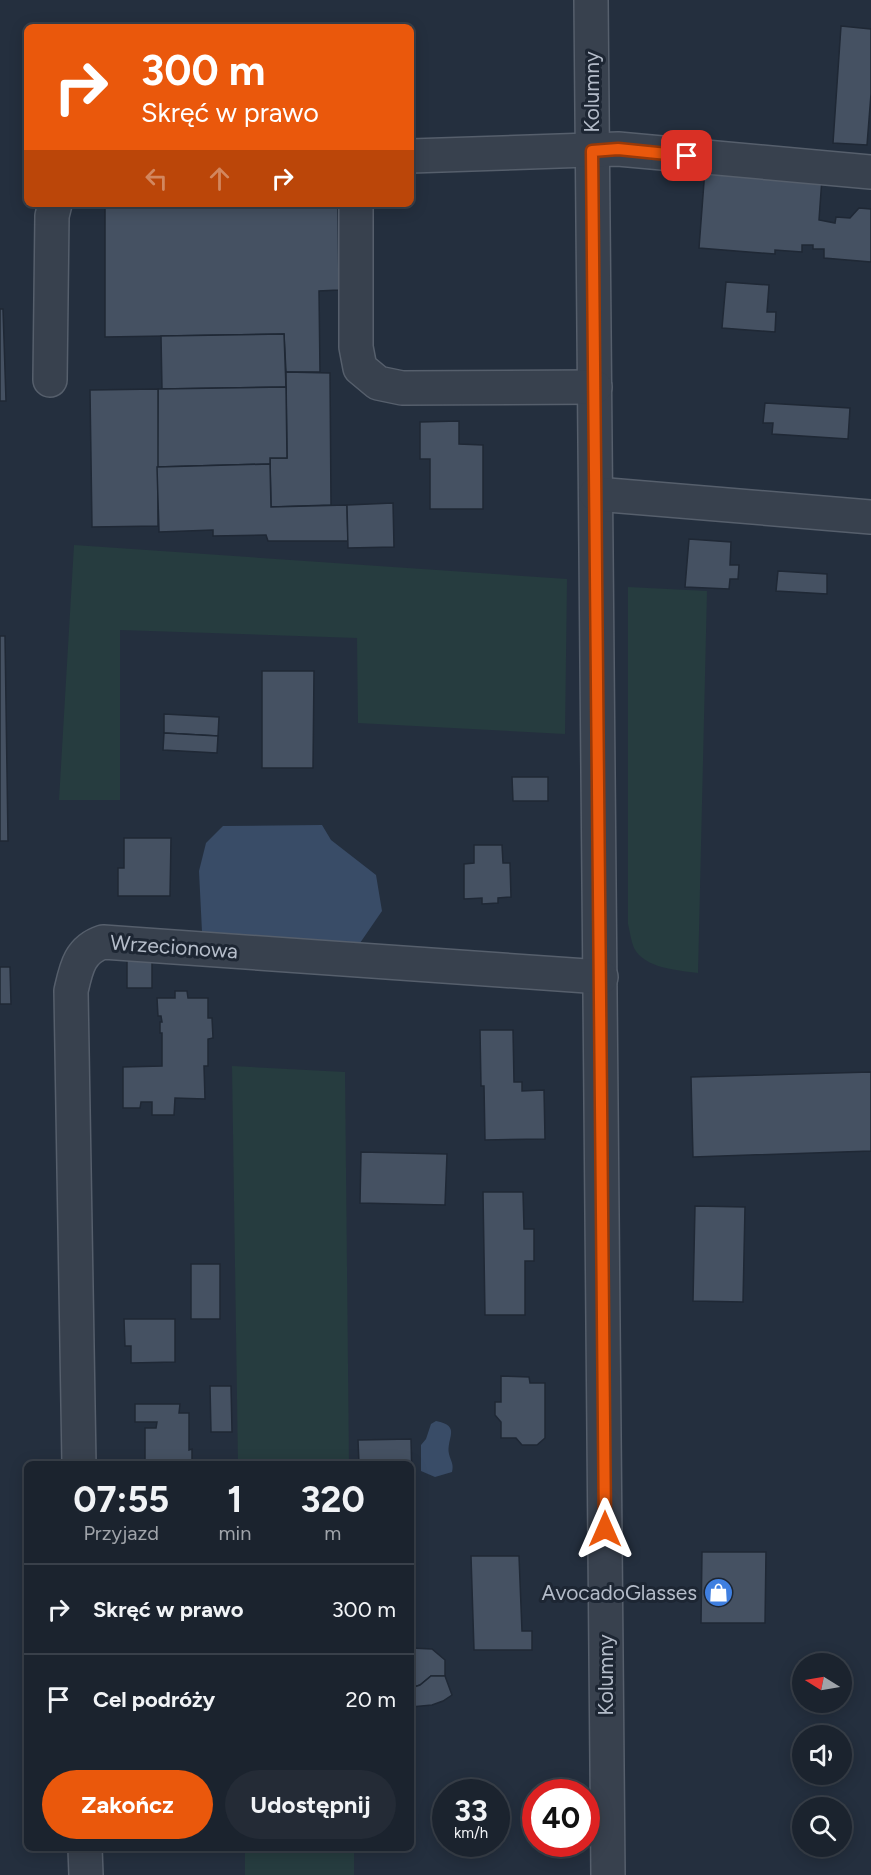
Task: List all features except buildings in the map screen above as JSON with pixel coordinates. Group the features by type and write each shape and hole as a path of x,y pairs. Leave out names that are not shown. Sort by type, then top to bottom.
{"street":[{"name":"Kolumny","path":"591,0 608,1875"},
{"path":"414,156 618,149 871,172"},
{"path":"50,380 52,216 54,207"},
{"path":"356,207 356,347 360,368 378,383 402,388 595,387"},
{"path":"596,494 871,518"},
{"name":"Wrzecionowa","path":"79,1461 71,991 76,969 83,955 92,946 103,942 601,977"},
{"path":"85,1851 86,1875"}],"green space":[{"path":"74,545 567,579 565,734 358,723 357,638 120,630 120,800 59,800"},
{"path":"628,587 707,591 698,973 663,967 646,960 634,948 628,924"},
{"path":"232,1066 345,1072 349,1461 238,1461"},
{"path":"245,1851 354,1851 354,1875 245,1875"}],"water":[{"path":"322,825 331,840 376,875 382,911 360,943 202,932 199,871 206,843 223,826"},
{"path":"436,1421 444,1423 451,1429 449,1454 453,1467 452,1472 435,1477 421,1471 421,1445 426,1439 431,1424"}],"place":[{"name":"AvocadoGlasses","path":"718,1593"}],"route":[{"path":"605,1529 592,151 618,149 687,156"}]}
